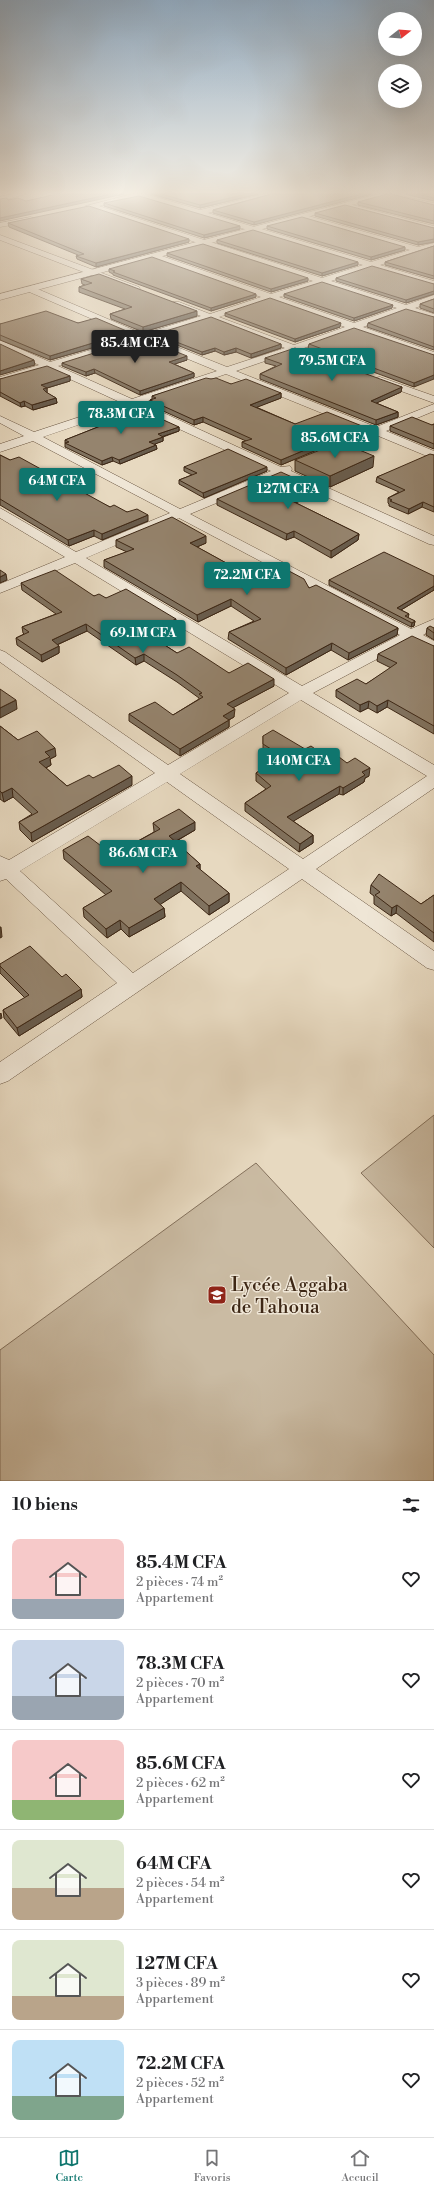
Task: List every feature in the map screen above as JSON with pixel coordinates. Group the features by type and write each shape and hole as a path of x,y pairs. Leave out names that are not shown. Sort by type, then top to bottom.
{"street":[{"path":"70,263 144,292"},
{"path":"0,297 127,263"},
{"path":"173,263 434,354"},
{"path":"268,263 434,317"},
{"path":"365,263 434,284"},
{"path":"0,380 209,317 377,263"},
{"path":"30,289 143,337 434,454"},
{"path":"0,448 224,370 294,348 434,298"},
{"path":"166,300 323,359"},
{"path":"0,343 434,541"},
{"path":"368,375 434,400"},
{"path":"314,457 434,406"},
{"path":"0,419 434,647"},
{"path":"0,589 300,463"},
{"path":"0,512 434,773"},
{"path":"132,984 2,869 301,693 413,636 434,623"},
{"path":"1,656 168,772 434,962"},
{"path":"0,1074 434,780"}],"shaded area":[{"path":"434,1115 434,1248 361,1173"},
{"path":"256,1163 434,1355 434,1481 0,1481 0,1350"}],"building":[{"path":"130,263 169,263 256,294 211,308 113,272 115,271 109,269"},
{"path":"196,263 262,263 308,278 271,289"},
{"path":"291,263 354,263 322,273"},
{"path":"389,263 434,263 434,276"},
{"path":"372,266 434,284 434,291 406,300 336,278"},
{"path":"99,274 197,311 143,327 110,314 132,307 79,287 92,283 81,279"},
{"path":"322,282 393,305 354,318 284,294"},
{"path":"270,298 341,323 295,339 225,313"},
{"path":"434,299 434,309 420,304"},
{"path":"406,309 434,317 434,347 368,323"},
{"path":"46,311 78,323 96,318 129,332 50,356 0,335 0,324"},
{"path":"211,317 281,344 251,354 236,348 224,352 215,348 202,352 156,334"},
{"path":"354,328 434,355 434,375 414,383 309,344"},
{"path":"142,338 187,356 169,362 194,373 140,391 94,369 86,372 62,363"},
{"path":"0,344 34,360 0,371"},
{"path":"295,348 402,387 371,401 398,412 376,420 260,374 282,364 265,358"},
{"path":"47,366 70,376 41,385 47,388 43,389 46,392 56,398 32,405 24,401 20,403 0,392 0,379"},
{"path":"206,378 216,378 231,384 246,379 281,393 250,405 295,424 327,412 362,426 281,460 242,442 252,439 203,417 194,420 150,400 156,398 152,396"},
{"path":"135,407 179,427 158,434 163,437 149,442 156,445 119,460 112,457 102,461 65,443 69,442 65,440 103,425 95,421"},
{"path":"412,417 432,425 434,424 434,444 390,426"},
{"path":"340,442 374,456 330,476 295,460"},
{"path":"228,449 267,467 203,493 179,480 197,473 184,467"},
{"path":"430,454 434,455 434,507 423,502 409,509 390,501 392,500 388,498 405,490 377,477"},
{"path":"0,455 10,460 19,457 110,507 114,505 127,512 137,509 148,515 102,534 94,530 68,540 0,499"},
{"path":"281,472 316,488 290,500 359,534 331,551 294,531 287,534 217,499"},
{"path":"172,517 206,536 190,543 266,585 289,571 304,579 309,588 316,585 398,628 349,653 332,643 286,668 229,632 261,619 231,599 197,615 104,560 134,549 116,540"},
{"path":"384,552 434,576 434,586 397,608 409,614 405,616 415,621 412,623 329,580"},
{"path":"0,570 6,574 0,577"},
{"path":"55,570 94,596 99,594 106,598 126,589 176,619 146,633 177,653 189,647 229,673 248,663 274,679 227,704 235,709 223,716 229,720 180,749 129,714 155,702 173,715 203,697 199,694 202,693 177,675 144,654 135,658 86,624 52,640 59,646 41,655 16,638 29,632 22,627 62,612 21,583"},
{"path":"430,626 434,628 434,633 427,628"},
{"path":"412,636 434,646 434,726 388,700 377,706 369,701 360,705 336,690 357,679 366,684 397,663 378,654"},
{"path":"0,689 16,700 0,708"},
{"path":"0,726 18,740 37,731 55,748 45,752 50,757 39,762 67,786 89,775 93,778 119,765 132,776 31,833 19,822 38,812 12,788 2,793 0,791"},
{"path":"273,730 305,749 311,746 332,761 339,757 347,763 355,758 370,768 362,772 365,775 343,788 340,786 287,817 313,835 300,844 245,803 271,786 256,773 282,756 263,744 263,736"},
{"path":"179,809 195,822 169,836 200,864 196,866 229,893 209,906 181,882 154,899 164,908 129,928 120,920 106,929 83,908 112,891 63,850 88,836 113,855 160,829 153,823"},
{"path":"379,874 421,904 434,895 434,933 397,905 392,908 375,895 380,892 371,885"},
{"path":"30,946 62,977 66,974 81,989 17,1028 3,1010 29,995 0,966 0,964"}],"place":[{"name":"Lycée Aggaba de Tahoua","path":"217,1295"}]}
